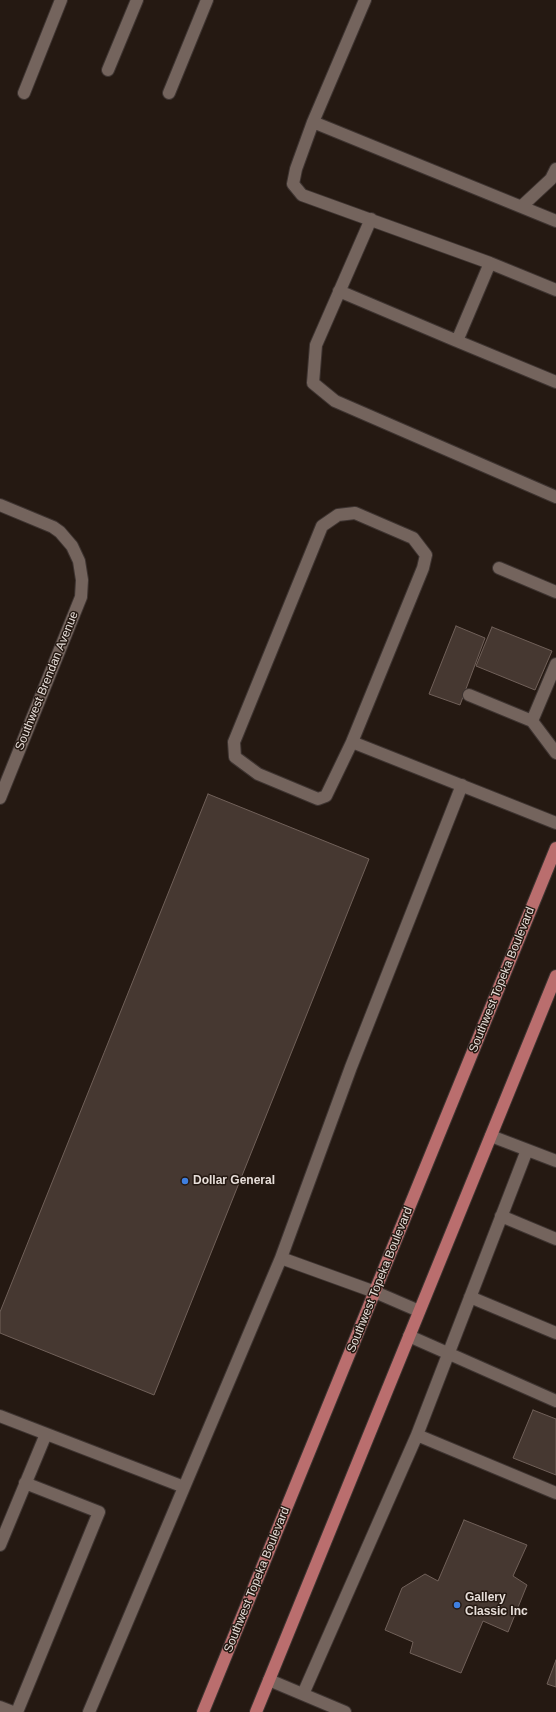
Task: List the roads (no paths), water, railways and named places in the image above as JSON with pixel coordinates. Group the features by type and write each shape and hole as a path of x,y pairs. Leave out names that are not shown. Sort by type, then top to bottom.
{"main road":[{"name":"Southwest Topeka Boulevard","path":"203,1712 556,848"},
{"path":"256,1712 556,976"}],"street":[{"path":"24,93 61,0"},
{"path":"108,70 137,0"},
{"path":"169,93 207,0"},
{"path":"365,0 313,122 296,168 293,184 302,195 371,219 556,290"},
{"path":"313,122 556,221"},
{"path":"522,206 551,179 556,169"},
{"path":"371,219 316,345 313,383 335,401 556,497"},
{"path":"457,342 490,264"},
{"path":"339,291 457,342 556,382"},
{"name":"Southwest Brendan Avenue","path":"0,505 53,527 60,532 72,546 79,562 82,580 81,597 0,798"},
{"path":"355,513 413,538 426,555 423,568 352,742 326,796 318,798 258,774 235,757 234,742 322,526 338,515 355,513"},
{"path":"499,568 556,592"},
{"path":"532,720 556,664"},
{"path":"469,695 532,720 556,753"},
{"path":"352,742 556,823"},
{"path":"89,1712 281,1258 351,1067 462,785"},
{"path":"491,1136 556,1161"},
{"path":"303,1694 417,1435 527,1150"},
{"path":"502,1216 556,1239"},
{"path":"281,1258 375,1292 419,1311"},
{"path":"470,1297 556,1333"},
{"path":"409,1336 556,1401"},
{"path":"0,1416 184,1487"},
{"path":"0,1545 46,1434"},
{"path":"417,1435 556,1493"},
{"path":"17,1712 99,1512 25,1483"},
{"path":"269,1680 345,1712"},
{"path":"0,1707 13,1712"}],"place":[{"name":"Dollar General","path":"185,1181"},
{"name":"Gallery Classic Inc","path":"457,1605"}]}
